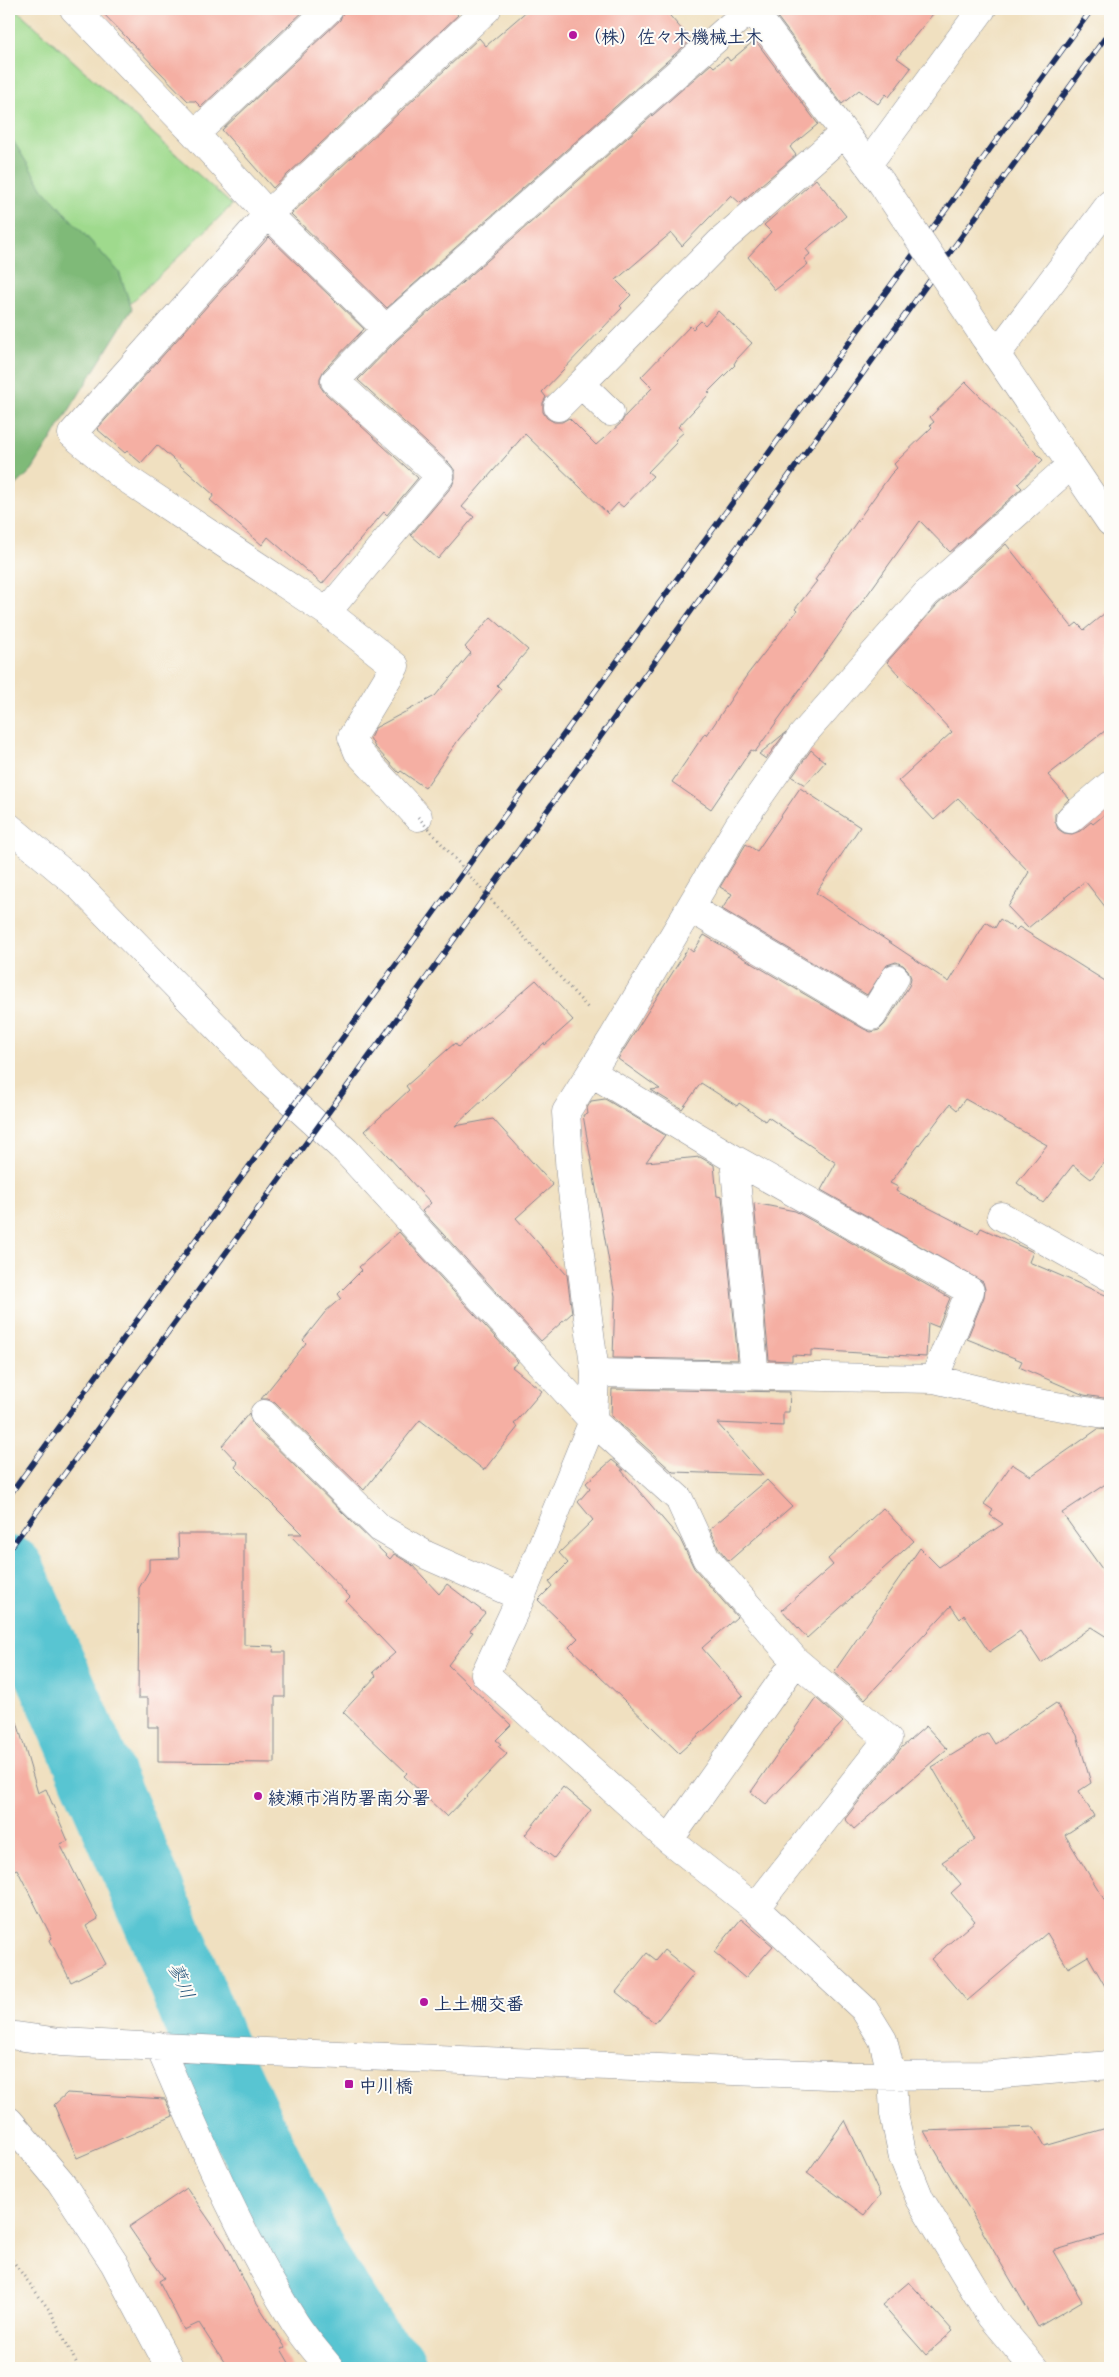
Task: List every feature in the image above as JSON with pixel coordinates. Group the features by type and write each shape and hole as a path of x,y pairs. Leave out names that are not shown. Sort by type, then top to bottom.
{"street":[{"path":"195,134 329,9"},
{"path":"418,817 358,752 352,737 395,666 327,612 122,475 72,434 268,214 487,9"},
{"path":"327,612 440,476 335,381 386,329 751,9 874,173 1070,466 1110,522"},
{"path":"874,173 982,9"},
{"path":"85,12 268,214 386,329"},
{"path":"558,407 719,243 844,133"},
{"path":"990,345 1110,204"},
{"path":"581,384 610,412"},
{"path":"1034,2368 991,2317 920,2199 903,2157 894,2114 892,2077 883,2040 864,2008 756,1908 668,1840 485,1674 521,1597 593,1421 595,1373 570,1175 566,1112 592,1073 739,825 801,737 926,594 1070,466"},
{"path":"1070,819 1110,785"},
{"path":"9,827 79,886 270,1082 346,1151 593,1421 679,1499 706,1558 796,1661 888,1739 756,1908"},
{"path":"690,908 872,1016 895,978"},
{"path":"592,1073 734,1159 970,1291 934,1379"},
{"path":"734,1159 755,1376"},
{"path":"1001,1216 1110,1277"},
{"path":"595,1373 934,1379 1021,1400 1110,1415"},
{"path":"264,1414 380,1528 426,1555 521,1597"},
{"path":"668,1840 796,1661"},
{"path":"9,2035 60,2042 243,2051 892,2077 991,2075 1110,2065"},
{"path":"167,2046 224,2193 264,2271 296,2325 330,2368"},
{"path":"9,2121 60,2181 114,2263 170,2368"}],"path":[{"path":"418,817 570,987"},
{"path":"9,2256 50,2311 80,2368"}],"green space":[{"path":"9,9 16,9 232,205 35,396 9,458"},
{"path":"9,134 43,189 119,272 132,309 32,470 9,492"}],"building":[{"path":"99,9 306,9 201,107 195,101 188,101"},
{"path":"344,9 452,9 458,15 273,188 222,130 340,20"},
{"path":"529,9 664,9 691,40 387,308 291,214 479,38 486,46"},
{"path":"784,9 937,9 897,58 911,68 889,97 886,94 878,104 859,90 842,104 778,18"},
{"path":"755,40 818,124 790,147 796,155 740,203 731,195 682,246 671,233 616,280 631,295 620,306 622,308 542,392 546,397 543,403 543,412 547,418 554,422 562,422 569,418 596,445 621,423 625,416 652,388 641,377 690,326 693,329 701,321 705,325 718,311 752,343 737,359 735,365 708,392 710,393 678,427 684,432 648,472 653,476 623,507 618,503 608,514 525,434 462,507 474,517 438,559 411,535 452,486 455,471 450,464 358,380 397,340 711,64 714,67 727,57 730,61"},
{"path":"816,179 846,216 806,249 810,254 804,259 808,264 775,290 748,257 771,232 764,225"},
{"path":"269,237 364,329 324,370 320,378 320,386 325,393 418,478 387,515 384,512 322,584 268,537 262,545 210,500 214,495 157,445 141,463 127,451 125,453 97,429"},
{"path":"966,382 1043,460 1018,484 1022,488 950,552 920,521 755,752 751,750 711,809 672,782 705,733 707,735 747,675 797,611 795,609 817,581 815,580 897,468 894,464 932,427 930,425 934,422 930,417"},
{"path":"1006,544 1072,627 1077,623 1084,630 1110,609 1110,727 1048,775 1069,799 1055,814 1058,829 1064,833 1072,834 1080,831 1091,822 1093,824 1110,810 1110,913 1085,881 1028,928 1008,907 1029,872 958,798 934,820 898,781 952,732 887,662 937,605"},
{"path":"491,617 528,650 497,685 501,689 459,739 425,788 401,771 399,773 375,747 370,738 375,728 435,696 471,653 465,647"},
{"path":"786,732 766,759 759,754"},
{"path":"811,750 825,762 805,785 792,777"},
{"path":"800,788 860,827 816,893 949,982 986,922 995,928 1000,919 1016,930 1019,927 1110,984 1110,1154 1091,1179 1073,1165 1043,1203 1017,1183 1047,1145 965,1099 957,1110 950,1104 890,1183 898,1187 896,1191 978,1233 981,1228 1033,1252 1029,1262 1110,1297 1110,1399 1084,1395 1019,1367 1022,1361 967,1339 984,1297 985,1289 983,1282 821,1190 836,1163 768,1117 765,1121 739,1103 737,1106 701,1083 682,1109 651,1090 660,1089 618,1059 688,948 693,952 704,935 864,1029 871,1032 879,1030 885,1024 909,986 911,978 908,970 903,965 896,962 887,965 867,995 722,909 732,894 720,887 746,844 757,851"},
{"path":"536,980 573,1020 545,1045 544,1043 455,1126 493,1119 553,1185 516,1218 567,1275 572,1313 541,1341 422,1211 431,1203 365,1131 409,1090 406,1086 455,1043 458,1047"},
{"path":"605,1099 665,1135 646,1162 700,1157 714,1165 717,1196 722,1197 738,1360 613,1358 615,1296 583,1115 588,1114 587,1108 591,1101"},
{"path":"754,1203 795,1211 950,1298 938,1327 928,1323 926,1357 811,1350 811,1356 792,1355 792,1361 769,1360"},
{"path":"399,1232 518,1362 512,1367 542,1391 514,1424 518,1427 484,1470 420,1420 364,1490 275,1403 268,1399 261,1399 306,1343 303,1340 326,1311 341,1298 338,1294 362,1270 359,1267"},
{"path":"612,1389 790,1392 789,1412 783,1412 783,1426 717,1423 763,1475 673,1472 611,1416"},
{"path":"249,1413 253,1425 390,1559 394,1554 411,1564 439,1594 447,1584 485,1613 470,1631 473,1632 448,1665 511,1725 496,1740 501,1744 498,1746 507,1754 447,1817 404,1776 407,1773 343,1712 376,1676 373,1672 395,1653 346,1601 350,1597 289,1534 302,1534 235,1467 238,1463 222,1446"},
{"path":"1098,1429 1110,1430 1110,1481 1062,1513 1110,1580 1110,1639 1091,1627 1041,1663 1020,1631 989,1652 964,1615 960,1619 951,1606 865,1699 834,1672 920,1548 939,1567 1003,1524 990,1515 993,1510 984,1504 1012,1464 1031,1476"},
{"path":"612,1460 624,1470 621,1470 680,1539 694,1568 737,1617 702,1648 743,1695 679,1753 569,1647 578,1638 538,1600 552,1586 549,1582 568,1563 559,1553 593,1520 578,1502 590,1488 586,1483"},
{"path":"767,1480 792,1506 729,1561 719,1549 710,1529"},
{"path":"883,1508 914,1541 807,1638 782,1610 833,1565 828,1559"},
{"path":"178,1534 244,1534 244,1645 274,1646 273,1652 285,1652 285,1697 275,1697 275,1763 158,1762 158,1727 148,1727 148,1698 138,1698 139,1588 149,1571 149,1559 179,1558"},
{"path":"816,1698 843,1722 766,1804 751,1792"},
{"path":"1056,1703 1077,1735 1091,1783 1079,1791 1094,1816 1065,1835 1110,1909 1110,1995 1088,1956 1068,1968 1047,1933 967,2001 931,1959 975,1921 951,1893 961,1884 942,1862 975,1840 932,1767 988,1733 995,1744"},
{"path":"17,1722 38,1793 46,1789 68,1841 60,1844 98,1919 86,1926 106,1964 71,1982 50,1940 52,1938 17,1869 9,1872 9,1724"},
{"path":"926,1726 947,1749 854,1829 845,1819 901,1748"},
{"path":"563,1787 591,1810 554,1858 525,1835"},
{"path":"741,1919 773,1946 745,1978 714,1952"},
{"path":"664,1950 694,1974 655,2023 616,1992 647,1953 656,1960"},
{"path":"67,2093 165,2099 173,2116 77,2158 54,2105"},
{"path":"845,2120 880,2195 864,2215 807,2173"},
{"path":"1034,2127 1045,2146 1110,2127 1110,2234 1053,2251 1082,2301 1038,2327 924,2131"},
{"path":"187,2188 225,2243 250,2292 285,2347 281,2349 292,2368 228,2368 199,2323 184,2330 159,2281 164,2278 129,2227"},
{"path":"909,2282 953,2331 926,2355 882,2305"}],"waterway":[{"name":"蓼川","path":"9,1573 169,1941 210,2046 245,2122 312,2260 366,2345 390,2368"}],"railway":[{"path":"9,1496 1092,9"},
{"path":"9,1550 414,995 1110,31"}],"place":[{"name":"（株）佐々木機械土木","path":"573,35"},
{"name":"綾瀬市消防署南分署","path":"258,1796"},
{"name":"上土棚交番","path":"424,2002"},
{"name":"中川橋","path":"349,2084"}]}
